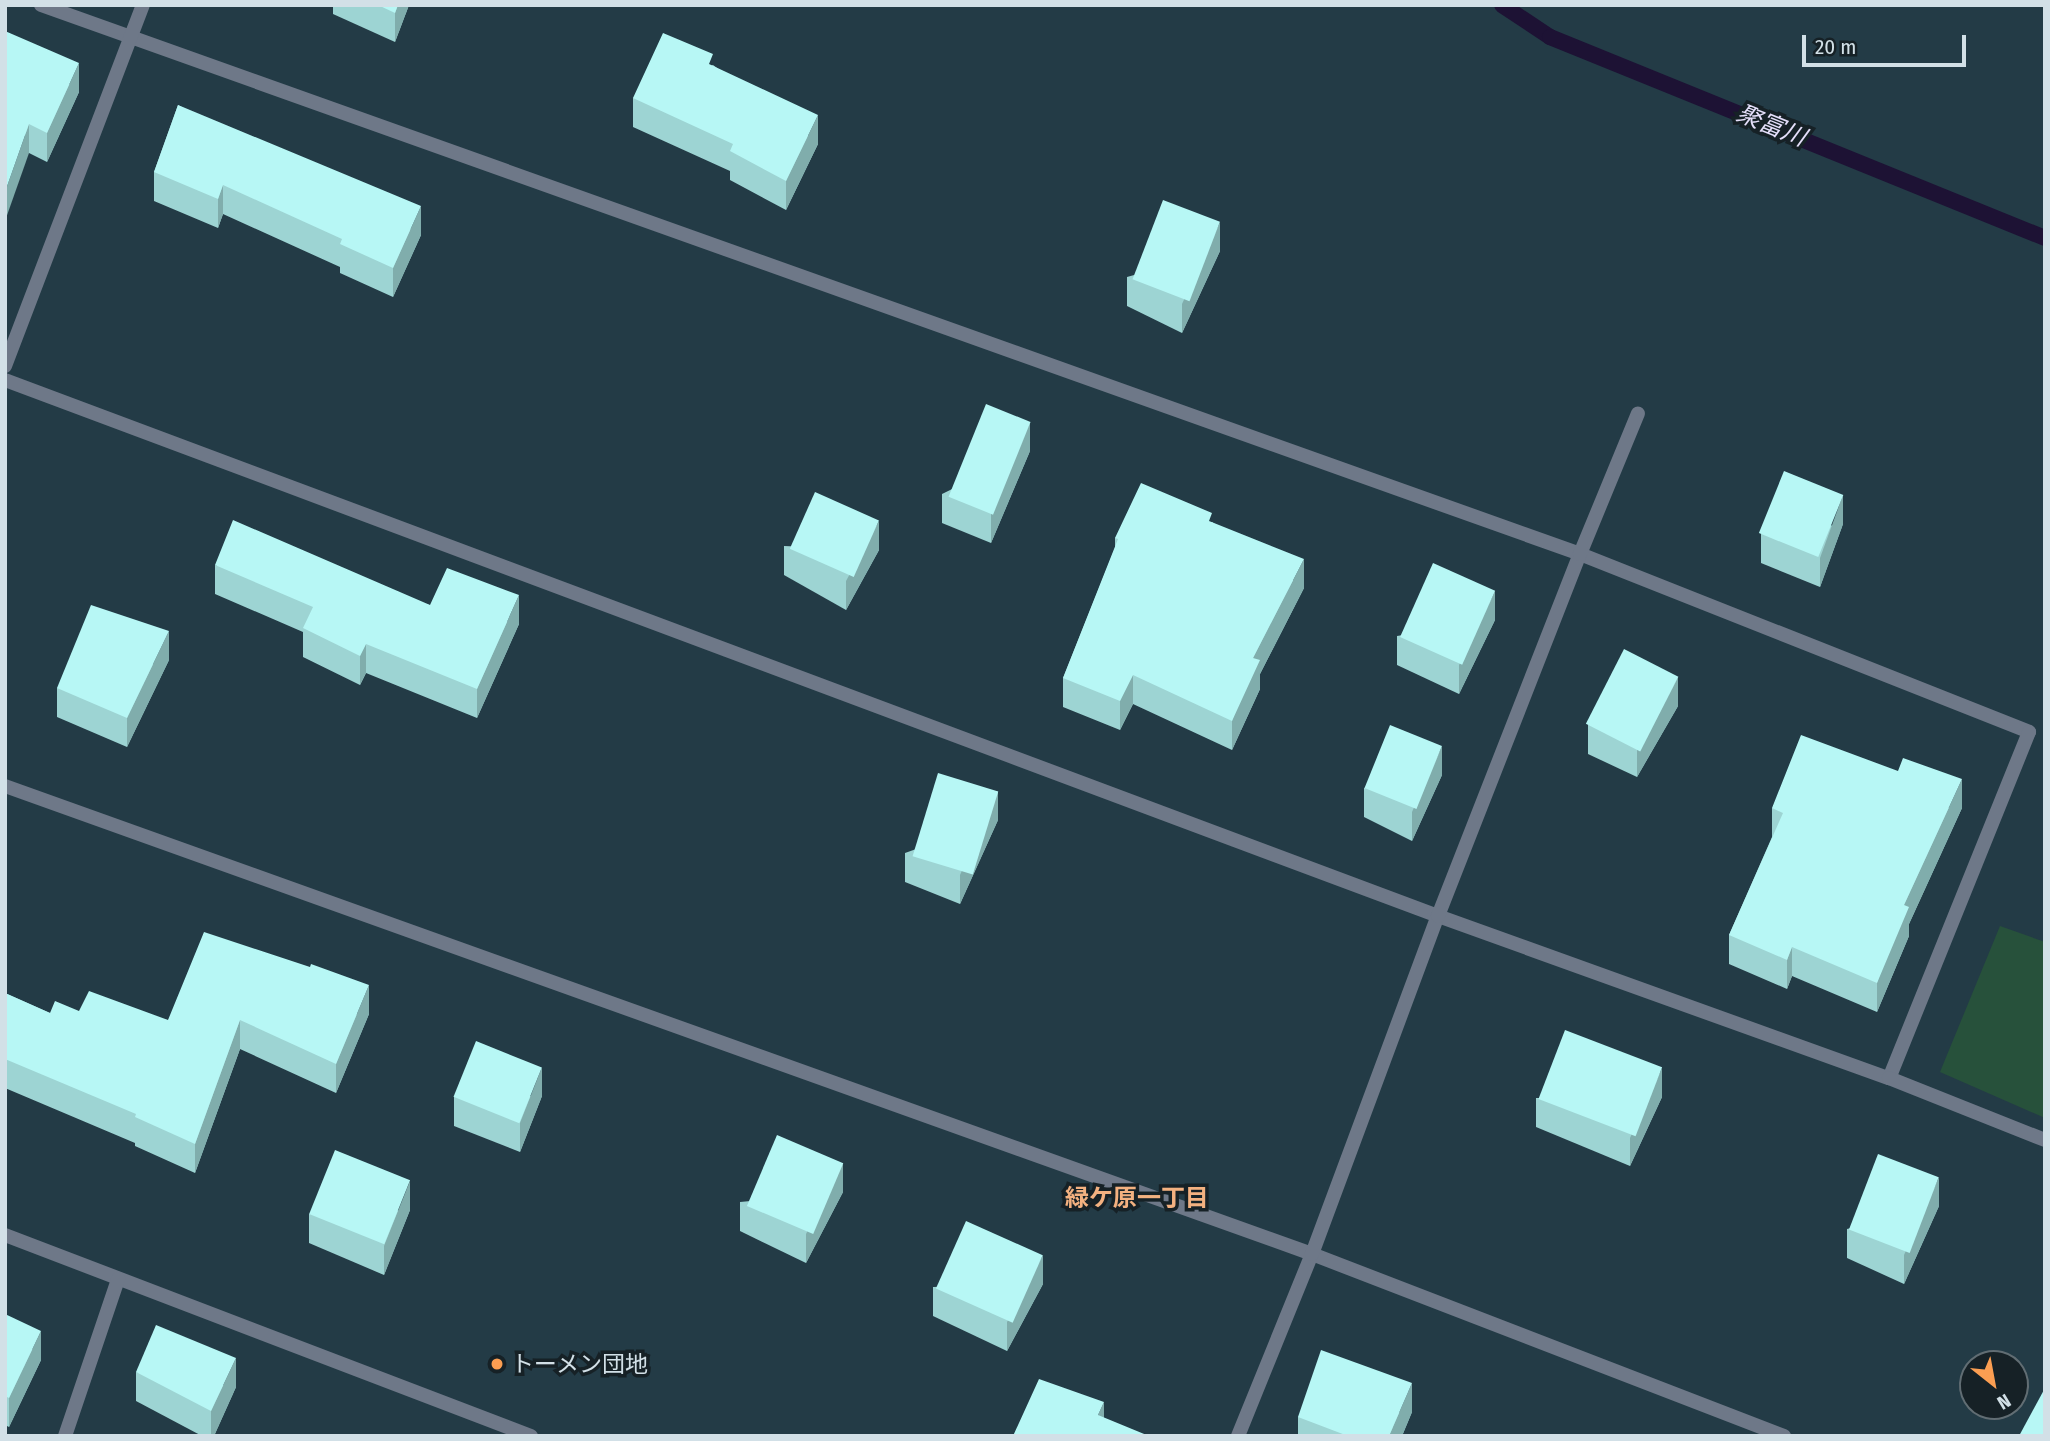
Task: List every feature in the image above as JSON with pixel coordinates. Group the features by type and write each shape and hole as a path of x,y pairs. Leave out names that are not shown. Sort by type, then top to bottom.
{"street":[{"path":"41,5 129,39 1580,554 2029,732 1889,1078"},
{"path":"5,366 143,5"},
{"path":"5,380 1438,916 1889,1078 2045,1140"},
{"path":"1238,1436 1312,1254 1438,916 1638,413"},
{"path":"5,786 1312,1254 1784,1436"},
{"path":"5,1236 531,1436"},
{"path":"65,1436 118,1279"}],"green space":[{"path":"2000,926 2045,942 2045,1118 1940,1072"}],"building":[{"path":"378,5 398,5 395,13"},
{"path":"5,31 79,63 47,133 29,124 5,192"},
{"path":"663,33 713,54 709,64 818,115 786,181 730,151 733,144 633,98"},
{"path":"178,105 421,206 393,268 340,244 342,239 223,185 218,199 154,172"},
{"path":"1163,200 1220,222 1189,301 1133,279"},
{"path":"986,404 1031,422 993,515 949,497"},
{"path":"1784,471 1843,495 1818,557 1759,533"},
{"path":"1141,483 1212,513 1209,521 1304,559 1253,658 1260,660 1232,721 1133,675 1120,701 1063,678 1118,539 1115,538"},
{"path":"815,492 879,520 854,577 790,549"},
{"path":"233,520 430,605 447,568 519,595 477,689 366,644 360,656 303,628 313,607 215,565"},
{"path":"1433,563 1495,591 1462,665 1400,637"},
{"path":"91,605 169,631 127,718 57,688"},
{"path":"1624,649 1678,677 1640,752 1586,724"},
{"path":"1390,725 1442,746 1416,809 1365,788"},
{"path":"1801,735 1898,771 1903,758 1962,779 1904,905 1909,907 1877,983 1792,947 1787,960 1729,935 1783,813 1772,808"},
{"path":"938,773 998,791 973,875 913,856"},
{"path":"204,932 310,967 311,964 369,985 336,1064 240,1020 195,1144 135,1117 136,1114 5,1059 5,993 50,1013 55,1001 79,1011 89,991 168,1020"},
{"path":"1565,1030 1662,1067 1636,1136 1538,1099"},
{"path":"476,1041 542,1068 519,1123 454,1097"},
{"path":"777,1135 843,1163 813,1234 747,1206"},
{"path":"335,1150 410,1180 384,1244 309,1214"},
{"path":"1878,1154 1939,1177 1910,1253 1849,1230"},
{"path":"966,1221 1043,1255 1013,1323 936,1289"},
{"path":"5,1314 41,1331 9,1398 5,1396"},
{"path":"156,1325 236,1358 211,1411 136,1372"},
{"path":"1321,1350 1412,1383 1389,1436 1348,1436 1298,1417"},
{"path":"1039,1379 1104,1402 1098,1415 1149,1436 1013,1436"},
{"path":"2045,1388 2045,1436 2019,1436"}],"waterway":[{"name":"聚富川","path":"1502,5 1550,37 2045,238"}],"place":[{"name":"トーメン団地","path":"497,1364"}],"district":[{"name":"緑ケ原一丁目","path":"1137,1199"}]}
